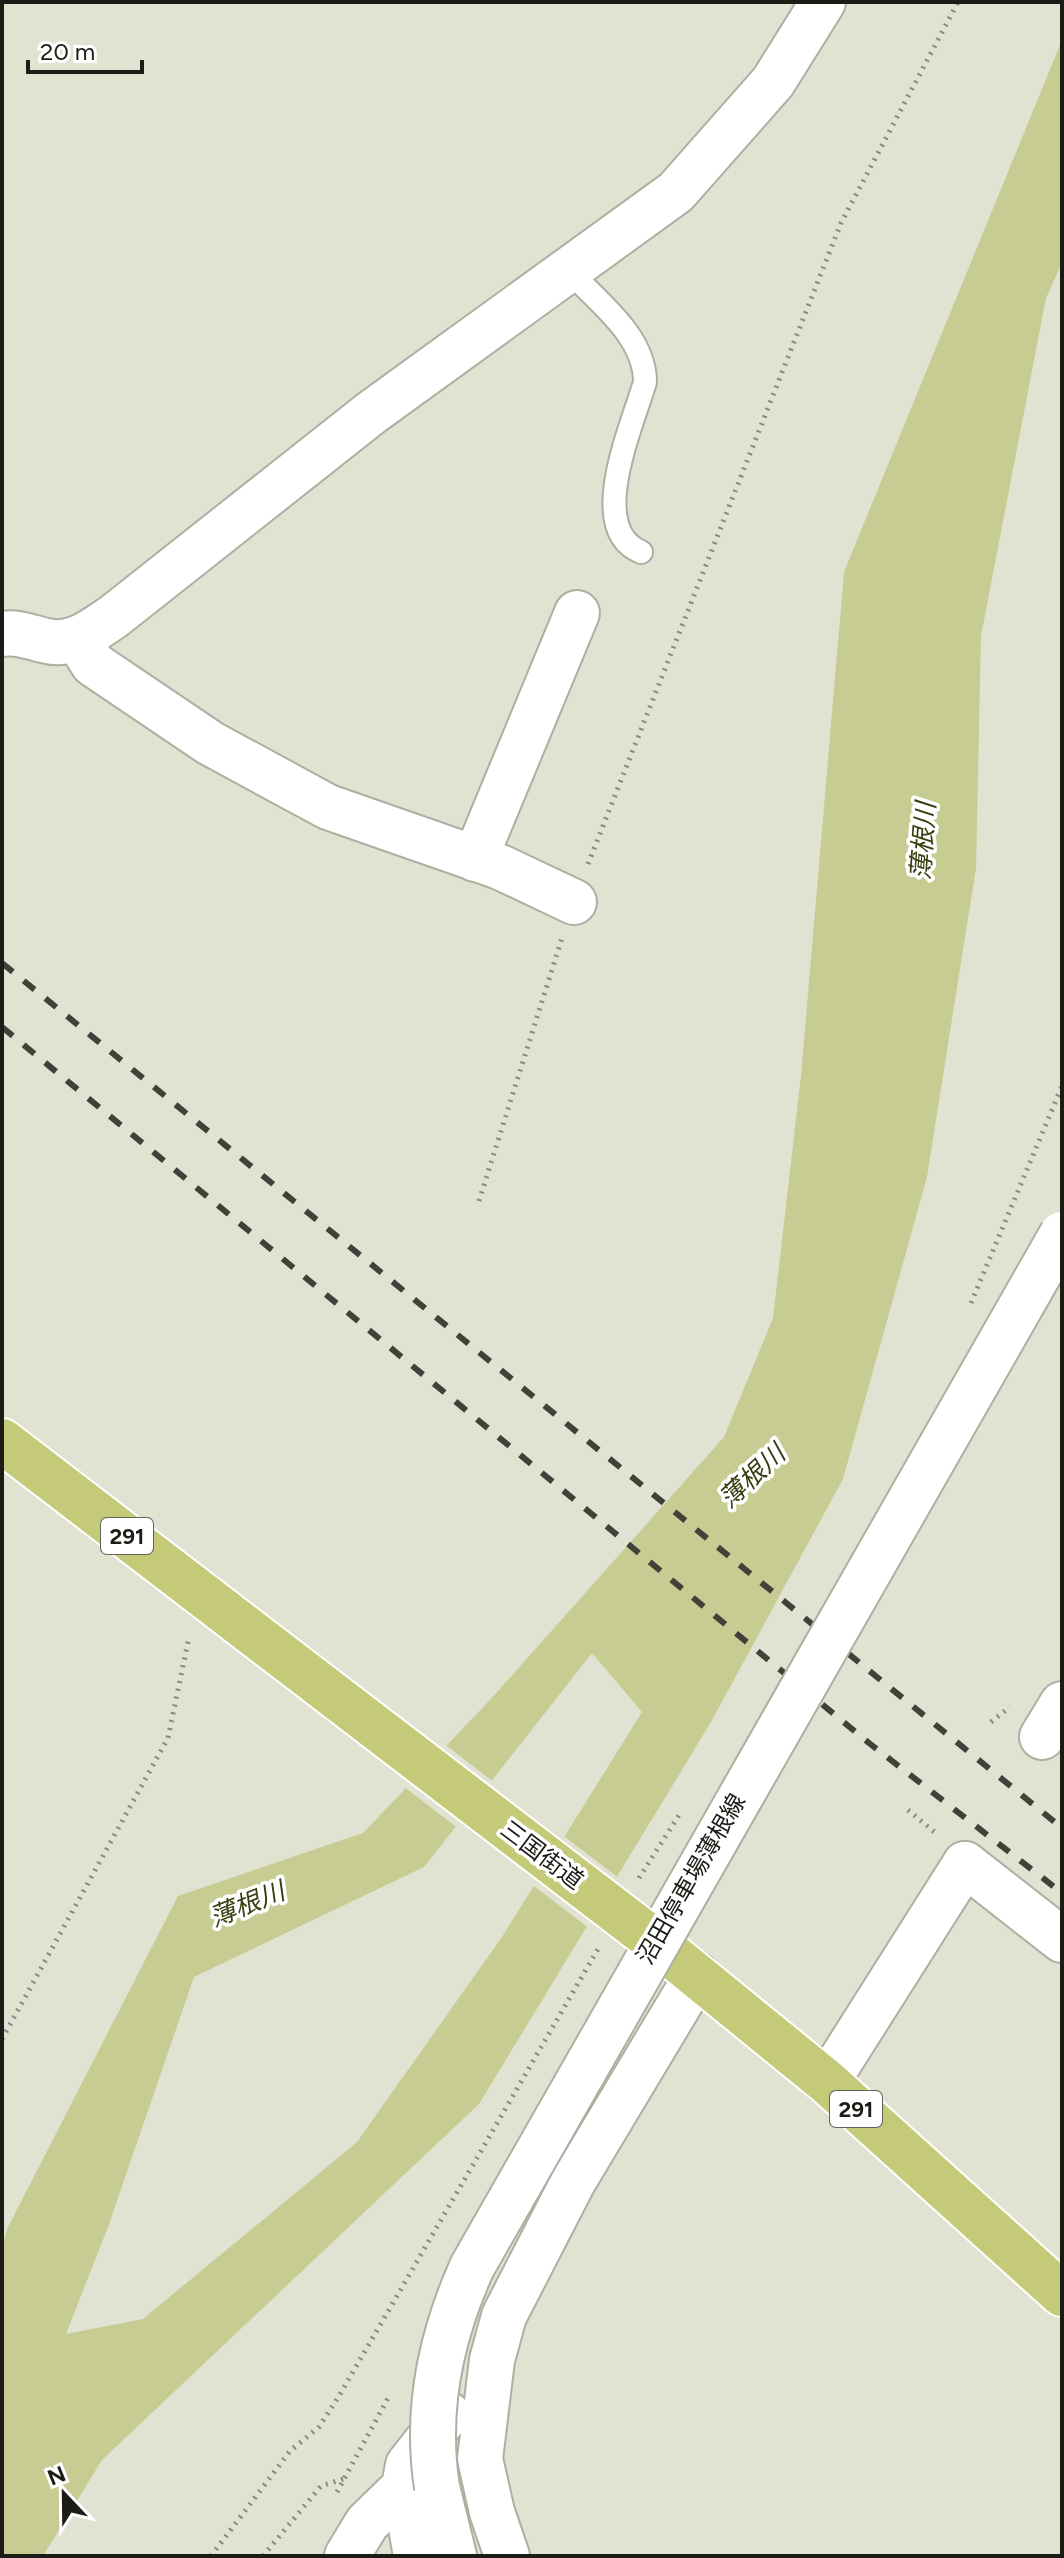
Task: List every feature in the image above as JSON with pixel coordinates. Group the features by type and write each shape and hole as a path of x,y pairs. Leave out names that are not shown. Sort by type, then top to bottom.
{"highway":[{"name":"三国街道","path":"2,1441 251,1632 623,1936 697,1975 827,2082 1062,2294"}],"street":[{"path":"2,634 15,632 51,643 78,640 215,540 371,413 676,192 773,82 823,2"},
{"path":"475,859 577,613"},
{"path":"78,640 93,664 210,743 328,807 475,859 574,902"},
{"name":"沼田停車場薄根線","path":"454,2556 420,2487 433,2436 438,2371 453,2308 472,2267 1062,1234"},
{"path":"827,2082 965,1864 1062,1940"},
{"path":"507,2556 492,2512 480,2459 492,2360 504,2316 573,2182 697,1975"},
{"path":"416,2556 420,2487 408,2465 492,2360"},
{"path":"347,2556 367,2523 420,2487"}],"lane":[{"path":"568,270 633,340 645,363 645,382 613,505 617,528 627,546 641,552"}],"path":[{"path":"479,1201 574,902 841,223 958,2"},
{"path":"970,1307 1062,1086"},
{"path":"2,2039 168,1738 198,1591"},
{"path":"635,1885 682,1810"},
{"path":"211,2556 290,2451 319,2427 623,1936"},
{"path":"330,2504 388,2398"},
{"path":"263,2556 321,2486 344,2478"}],"water":[{"name":"薄根川","path":"1062,40 1062,263 1046,298 981,636 976,868 927,1177 843,1479 711,1722 479,2104 102,2460 43,2556 2,2556 2,2246 8,2227 178,1896 363,1833 489,1701 724,1437 773,1318 801,1076 844,572","holes":["592,1653 642,1712 502,1937 357,2142 143,2319 66,2334 108,2227 194,1977 424,1867"]}],"pier":[{"path":"443,1743 495,1783 459,1829 403,1786"},
{"path":"561,1834 620,1879 590,1929 530,1883"}],"railway":[{"path":"2,963 1062,1828"},
{"path":"2,1027 869,1743 1062,1893"}]}
